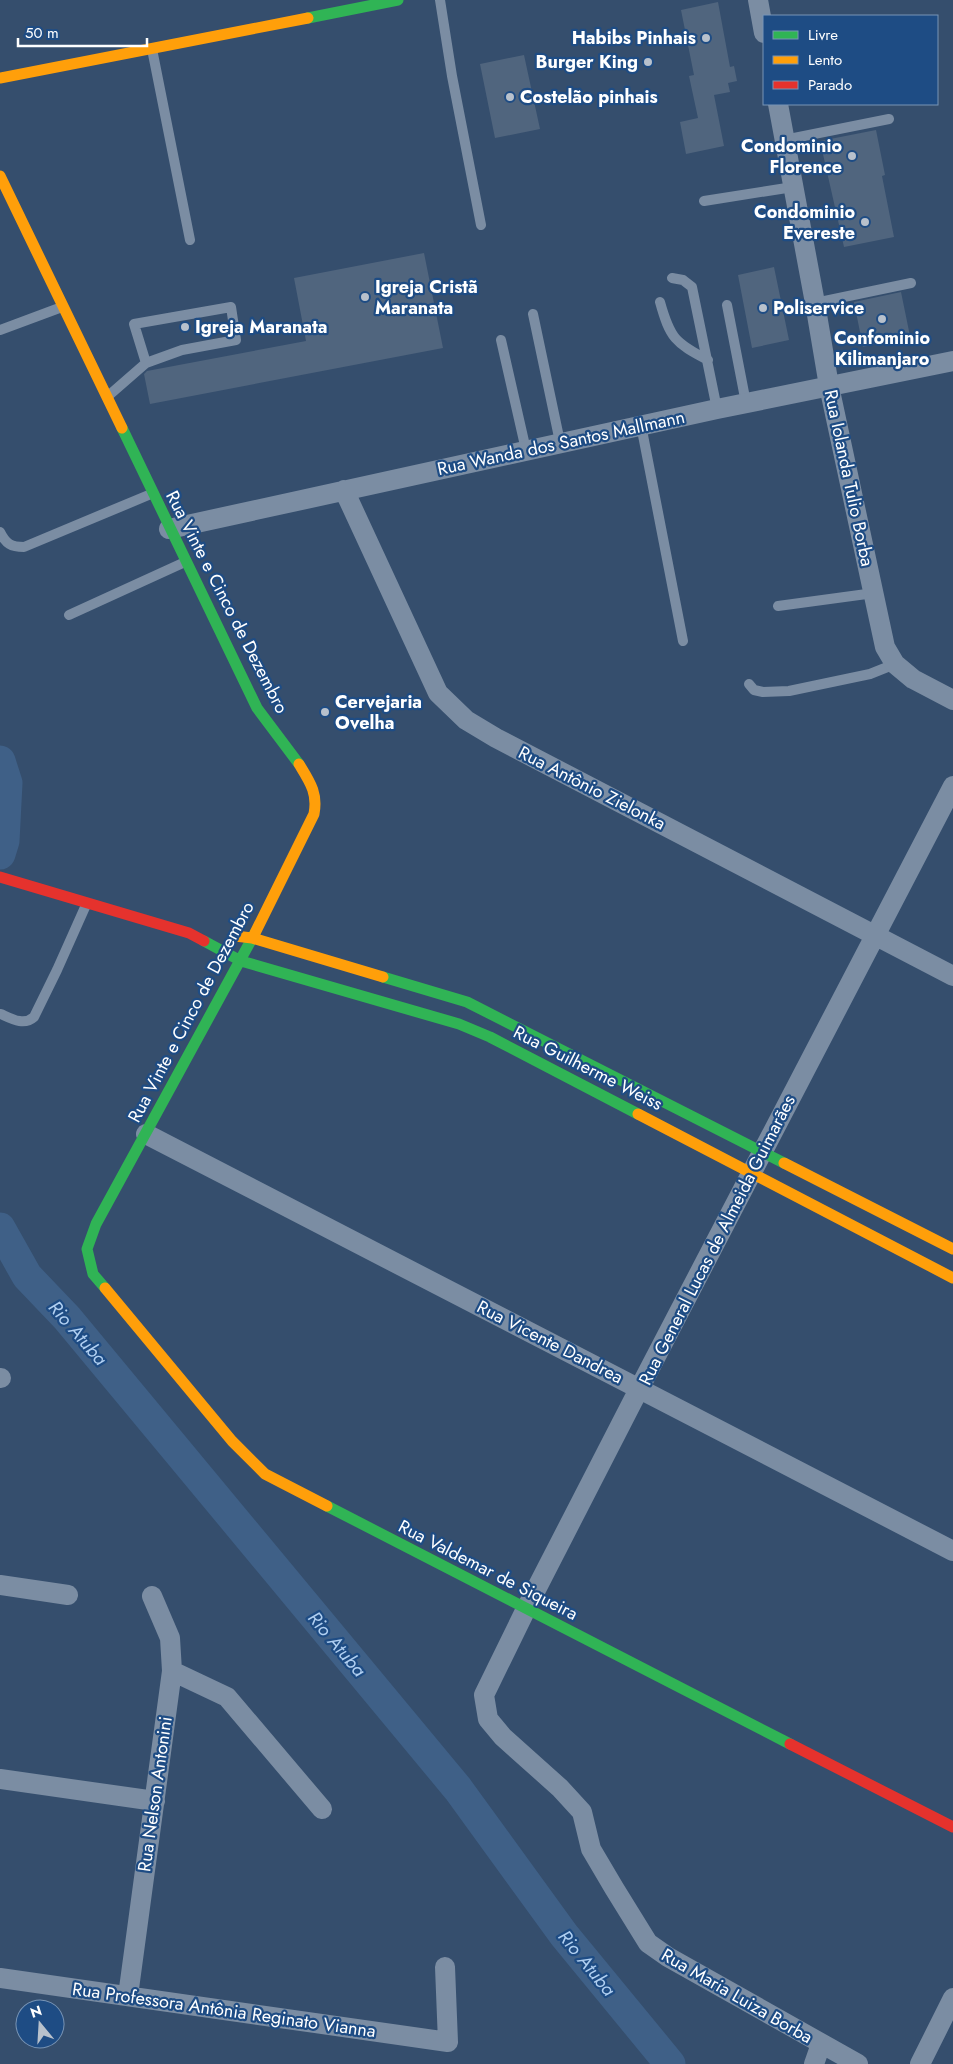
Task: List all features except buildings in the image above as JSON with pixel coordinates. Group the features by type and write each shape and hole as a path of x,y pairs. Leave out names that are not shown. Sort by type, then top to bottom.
{"main road":[{"path":"0,78 398,0"},
{"name":"Rua Vinte e Cinco de Dezembro","path":"0,176 257,708 303,772 312,786 316,799 314,814 241,961 96,1224 87,1249"},
{"name":"Rua Guilherme Weiss","path":"0,877 87,901 189,933 241,961 459,1024 490,1037 953,1278"},
{"name":"Rua Guilherme Weiss","path":"189,933 252,938 467,1002 500,1017 953,1249"},
{"name":"Rua Valdemar de Siqueira","path":"87,1249 93,1274 232,1441 265,1474 953,1827"}],"street":[{"path":"758,0 763,28"},
{"name":"Rua Iolanda Tulio Borba","path":"778,105 829,386 884,647 895,664 913,679 953,700"},
{"name":"Rua Wanda dos Santos Mallmann","path":"170,529 746,402 953,361"},
{"name":"Rua Antônio Zielonka","path":"344,490 438,693 466,720 496,738 953,976"},
{"name":"Rua General Lucas de Almeida Guimarães","path":"484,1695 639,1389 953,786"},
{"name":"Rua Vicente Dandrea","path":"146,1134 953,1551"},
{"path":"0,1586 68,1595"},
{"name":"Rua Nelson Antonini","path":"128,1996 172,1671 170,1638 152,1596"},
{"path":"172,1671 227,1697 322,1809"},
{"name":"Rua Maria Luiza Borba","path":"484,1695 488,1719 503,1737 560,1788 582,1812 591,1849 648,1943 668,1957 858,2064"},
{"path":"0,1779 155,1801"},
{"name":"Rua Professora Antônia Reginato Vianna","path":"0,1978 448,2042 445,1967"},
{"path":"920,2064 953,1998"},
{"path":"814,2064 821,2044"}],"lane":[{"path":"440,0 452,76 481,225"},
{"path":"152,48 190,240"},
{"path":"784,140 889,119"},
{"path":"704,201 793,187"},
{"path":"672,278 683,280 692,287 717,409"},
{"path":"815,303 911,283"},
{"path":"660,302 666,324 675,340 708,360"},
{"path":"727,305 746,402"},
{"path":"0,330 62,307"},
{"path":"106,398 146,363 182,350 236,340 231,307 134,324 146,363"},
{"path":"532,314 560,442"},
{"path":"501,340 526,450"},
{"path":"641,425 683,641"},
{"path":"0,532 4,541 12,547 24,547 153,493"},
{"path":"69,615 185,562"},
{"path":"778,606 874,593"},
{"path":"749,684 754,690 763,692 789,691 870,674 895,664"},
{"path":"1,1014 24,1022 30,1021 34,1017 87,901"}],"waterway":[{"name":"Rio Atuba","path":"0,761 7,783 4,841 0,854"},
{"name":"Rio Atuba","path":"0,1228 27,1276 67,1318 458,1789 564,1935 670,2064"}],"traffic: fast":[{"path":"308,18 398,0"},
{"path":"122,428 257,708 299,764"},
{"path":"105,1288 93,1274 87,1249 96,1224 255,933"},
{"path":"204,941 241,961 459,1024 490,1037 638,1114"},
{"path":"383,977 467,1002 784,1163"},
{"path":"327,1506 790,1744"}],"traffic: slow":[{"path":"0,78 308,18"},
{"path":"0,176 122,428"},
{"path":"255,933 314,814 314,794 310,782 299,764"},
{"path":"235,936 252,938 383,977"},
{"path":"638,1114 953,1278"},
{"path":"784,1163 953,1249"},
{"path":"105,1288 232,1441 265,1474 327,1506"}],"traffic: jam":[{"path":"0,877 189,933 204,941"},
{"path":"790,1744 953,1827"}],"place":[{"name":"Habibs Pinhais","path":"706,38"},
{"name":"Burger King","path":"648,62"},
{"name":"Costelão pinhais","path":"510,97"},
{"name":"Condominio Florence","path":"852,156"},
{"name":"Condominio Evereste","path":"865,222"},
{"name":"Igreja Cristã Maranata","path":"365,297"},
{"name":"Poliservice","path":"763,308"},
{"name":"Confominio Kilimanjaro","path":"882,319"},
{"name":"Igreja Maranata","path":"185,327"},
{"name":"Cervejaria Ovelha","path":"325,712"}]}
